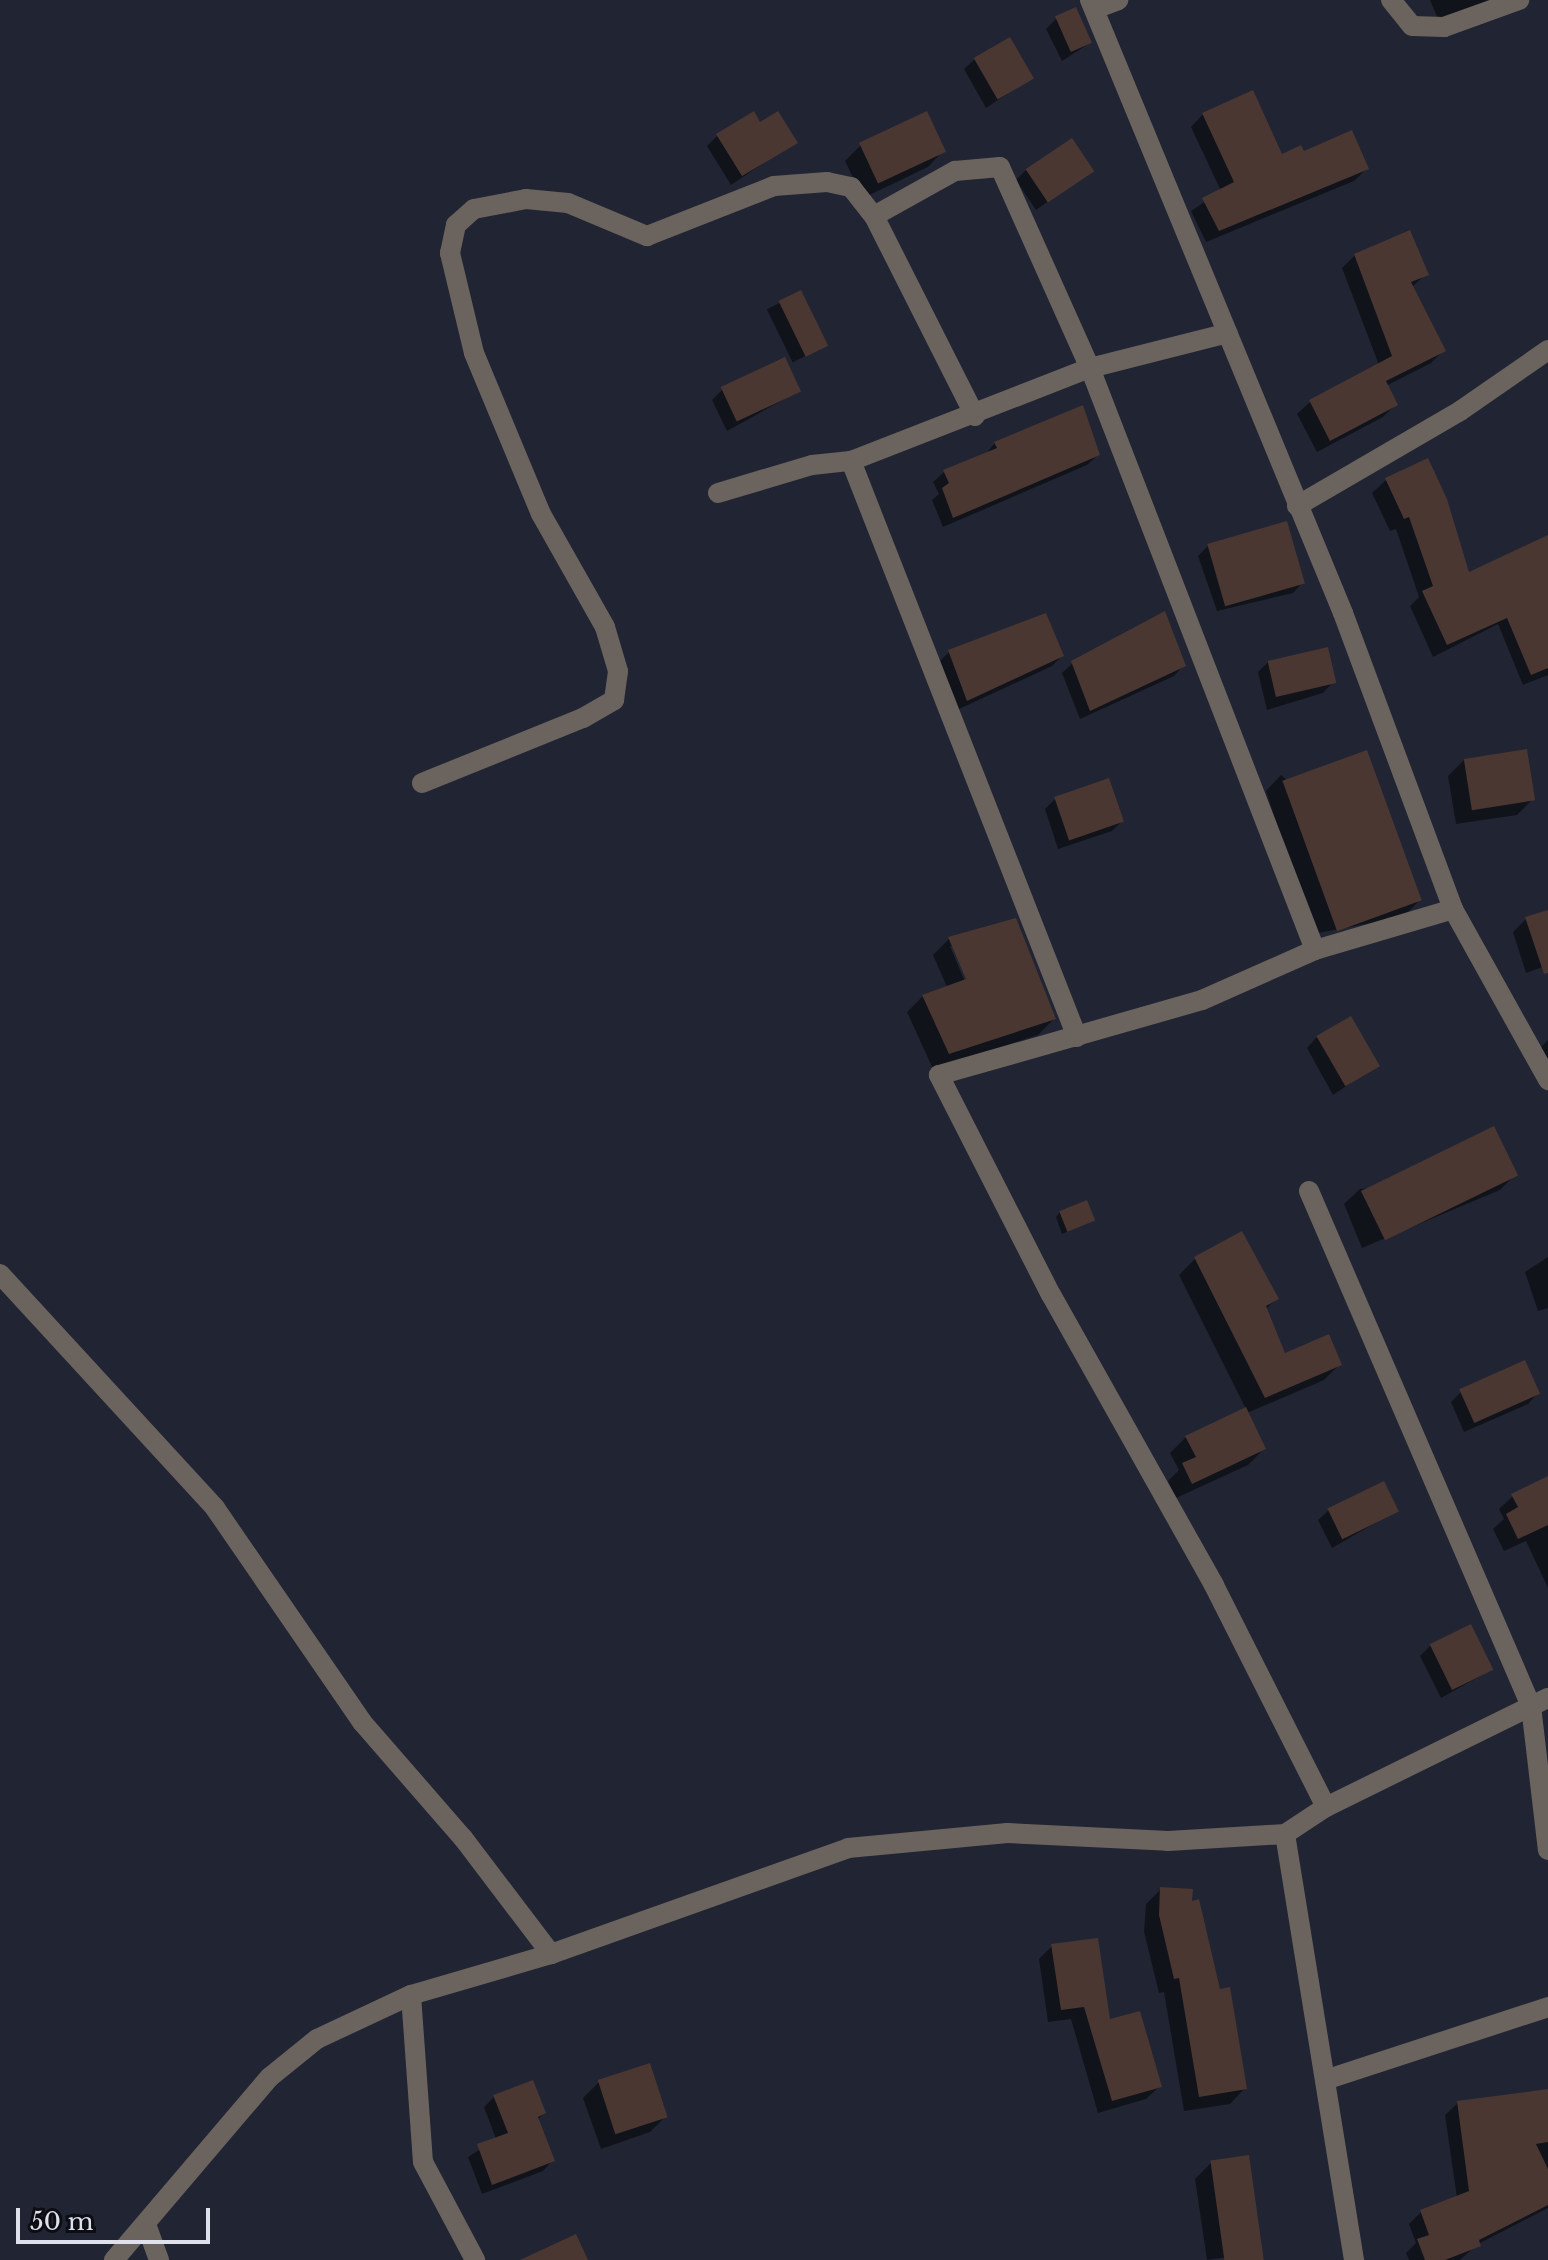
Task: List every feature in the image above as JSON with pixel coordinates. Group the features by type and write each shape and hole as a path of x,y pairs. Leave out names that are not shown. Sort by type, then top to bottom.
{"street":[{"path":"1118,0 1092,5 1343,613 1453,909 1548,1080"},
{"path":"1391,0 1412,26 1444,27 1519,0"},
{"path":"874,216 955,171 1000,167 1090,368 1315,950"},
{"path":"422,783 583,718 614,700 618,671 605,627 541,514 474,353 450,253 456,225 474,209 526,199 568,203 647,236 774,186 827,182 851,187 874,216 975,416"},
{"path":"718,493 812,465 851,461 975,416 1090,368 1228,333"},
{"path":"1297,506 1460,411 1548,350"},
{"path":"851,461 1077,1037"},
{"path":"1326,1807 1214,1585 1051,1295 939,1075 1202,1000 1315,950 1453,909"},
{"path":"1309,1191 1539,1702 1548,1850"},
{"path":"0,1274 201,1490 362,1722 463,1838 551,1954"},
{"path":"114,2260 147,2227 270,2077 317,2039 411,1995 551,1954 848,1848 1007,1833 1168,1841 1285,1834 1326,1807 1539,1702"},
{"path":"1285,1834 1354,2260"},
{"path":"411,1995 423,2162 475,2260"},
{"path":"1325,2080 1548,2007"},
{"path":"147,2227 159,2260"}],"building":[{"path":"1076,7 1092,43 1071,52 1055,16"},
{"path":"1010,37 1034,79 998,100 974,58"},
{"path":"1253,90 1282,154 1301,145 1304,151 1352,130 1369,169 1219,231 1202,198 1234,182 1202,113"},
{"path":"754,111 760,122 778,111 798,143 742,176 716,134"},
{"path":"927,111 946,152 878,183 859,143"},
{"path":"1072,138 1094,171 1048,202 1026,169"},
{"path":"1410,230 1429,275 1411,282 1446,351 1386,381 1398,405 1330,441 1309,400 1392,356 1354,254"},
{"path":"801,290 828,346 806,357 779,301"},
{"path":"785,357 801,391 737,421 721,387"},
{"path":"1083,405 1100,455 953,518 942,488 949,483 943,470 997,448 994,442"},
{"path":"1428,458 1447,499 1469,572 1548,535 1548,668 1531,675 1507,618 1447,645 1422,591 1433,586 1409,517 1404,519 1385,478"},
{"path":"1287,521 1305,583 1225,606 1207,544"},
{"path":"1165,611 1186,666 1090,711 1071,661"},
{"path":"1046,613 1064,656 967,701 948,650"},
{"path":"1328,647 1336,683 1276,697 1268,661"},
{"path":"1527,749 1535,800 1472,810 1464,759"},
{"path":"1367,750 1422,900 1337,931 1282,781"},
{"path":"1109,778 1124,821 1069,840 1054,797"},
{"path":"1548,910 1548,973 1544,974 1525,917"},
{"path":"1016,918 1056,1019 949,1054 922,995 966,979 948,937"},
{"path":"1351,1016 1380,1066 1345,1086 1316,1036"},
{"path":"1494,1126 1518,1175 1385,1240 1361,1191"},
{"path":"1087,1200 1095,1220 1067,1232 1059,1211"},
{"path":"1242,1231 1279,1299 1266,1306 1285,1353 1329,1334 1342,1365 1265,1398 1194,1257"},
{"path":"1525,1360 1540,1394 1474,1423 1459,1389"},
{"path":"1246,1407 1266,1449 1192,1484 1182,1463 1196,1457 1185,1436"},
{"path":"1548,1476 1548,1525 1518,1539 1506,1514 1518,1507 1511,1494"},
{"path":"1384,1481 1399,1512 1342,1539 1327,1509"},
{"path":"1471,1624 1493,1670 1452,1690 1430,1644"},
{"path":"1160,1887 1193,1889 1192,1901 1199,1899 1220,1989 1230,1987 1247,2089 1199,2097 1179,1978 1174,1979 1159,1915"},
{"path":"1098,1938 1110,2019 1140,2011 1162,2087 1112,2101 1084,2007 1061,2010 1051,1944"},
{"path":"650,2063 668,2117 615,2134 598,2080"},
{"path":"533,2080 546,2113 538,2117 555,2161 492,2185 477,2144 508,2133 493,2095"},
{"path":"1548,2089 1548,2142 1536,2144 1548,2169 1548,2205 1479,2240 1481,2246 1445,2260 1425,2260 1417,2239 1429,2235 1420,2210 1469,2191 1457,2101"},
{"path":"1249,2155 1264,2260 1224,2260 1210,2160"},
{"path":"576,2234 588,2260 520,2260"}]}
